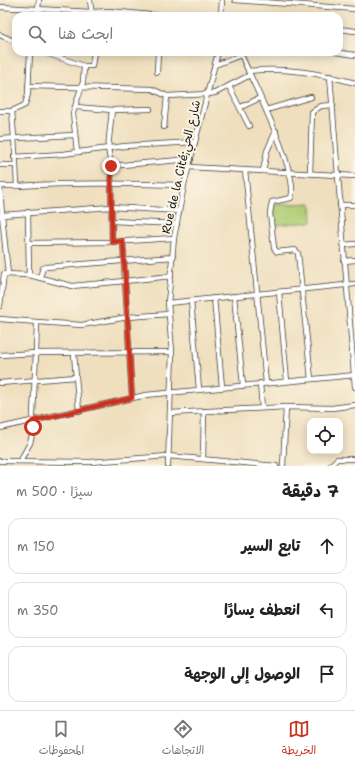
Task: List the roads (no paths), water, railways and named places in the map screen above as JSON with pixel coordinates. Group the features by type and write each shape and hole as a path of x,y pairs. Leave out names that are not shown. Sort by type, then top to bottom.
{"street":[{"path":"38,12 39,0"},
{"path":"90,0 92,12"},
{"path":"221,12 222,0"},
{"path":"235,0 305,2 355,9"},
{"path":"0,7 70,12"},
{"path":"104,12 120,12"},
{"path":"343,30 355,31"},
{"path":"0,35 12,40"},
{"path":"343,54 355,56"},
{"path":"0,111 12,110 25,105 30,56"},
{"path":"55,56 84,66 92,66 93,56"},
{"path":"157,72 158,56"},
{"name":"Rue de la Cité;شارع الحي","path":"168,466 172,352 168,303 174,238 184,185 217,56"},
{"path":"215,65 236,56"},
{"path":"242,56 276,131 289,172 293,193 291,198 272,202 270,213 272,234 274,248 277,252 295,250 298,253 311,379"},
{"path":"77,152 74,135 73,113 83,82 84,66"},
{"path":"28,86 152,89 167,96 208,94 215,93 229,86 249,73 284,69 330,76 355,83"},
{"path":"330,76 355,387"},
{"path":"229,86 249,126"},
{"path":"164,127 167,96"},
{"path":"266,110 311,97"},
{"path":"241,108 260,98"},
{"path":"310,174 312,112 321,106 333,105"},
{"path":"76,107 112,110 150,109"},
{"path":"12,110 17,186"},
{"path":"112,110 108,148 111,166 110,183 112,242"},
{"path":"263,171 267,151 276,131"},
{"path":"0,139 74,135"},
{"path":"14,157 108,148 195,142"},
{"path":"111,166 191,159"},
{"path":"0,165 16,165"},
{"path":"189,167 355,176"},
{"path":"245,170 257,294 263,383 262,408"},
{"path":"0,306 4,273 0,186 55,183 184,185"},
{"path":"340,205 355,205"},
{"path":"1,215 111,207 179,211"},
{"path":"28,212 30,243 29,275"},
{"path":"112,221 177,224"},
{"path":"30,243 112,242 174,238"},
{"path":"123,241 132,398"},
{"path":"343,245 355,244"},
{"path":"40,277 42,268 46,267 173,258"},
{"path":"344,262 355,260"},
{"path":"4,273 40,277 72,286 171,276"},
{"path":"168,303 355,284"},
{"path":"279,292 286,381"},
{"path":"234,296 243,385"},
{"path":"214,298 222,387"},
{"path":"191,301 199,389"},
{"path":"0,319 82,325 128,317 169,314"},
{"path":"20,461 30,443 33,421 36,380 37,322"},
{"path":"0,355 36,353 74,354 172,352"},
{"path":"74,354 79,410"},
{"path":"0,428 132,398 171,392 354,375"},
{"path":"0,383 76,377"},
{"path":"170,413 286,407 332,408 355,406"},
{"path":"283,466 286,407"},
{"path":"203,459 204,411"},
{"path":"3,463 20,461 90,464 168,456 203,459 219,463 276,466"},
{"path":"330,466 337,459 355,459"}]}
